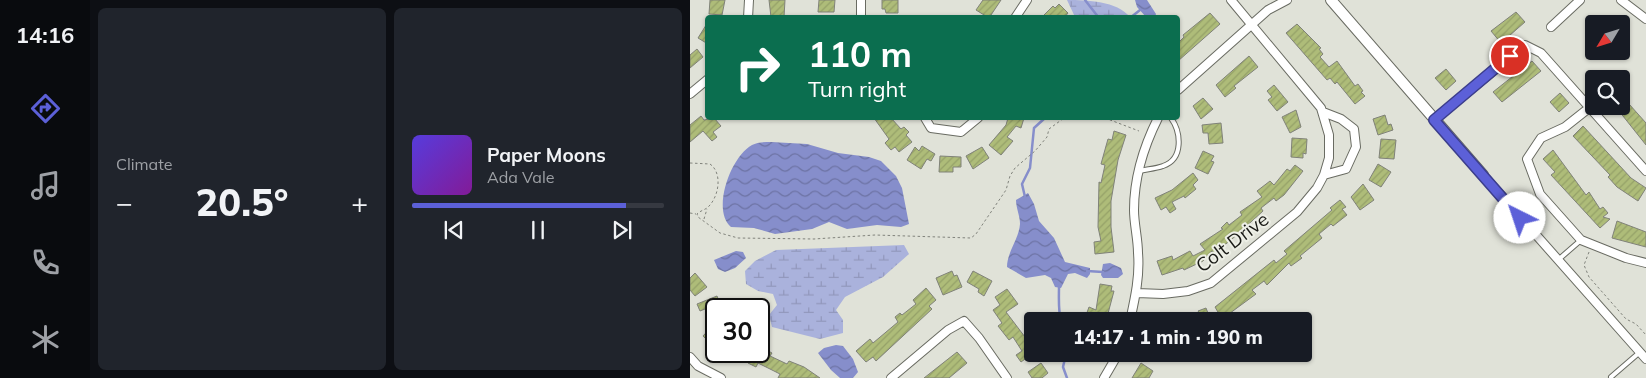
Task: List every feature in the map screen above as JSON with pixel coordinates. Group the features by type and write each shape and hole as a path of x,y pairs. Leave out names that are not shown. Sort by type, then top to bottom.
{"street":[{"path":"748,15 749,0"},
{"path":"860,15 861,0"},
{"path":"1017,15 1027,0"},
{"name":"Colt Drive","path":"1137,293 1163,294 1188,291 1211,283 1297,212 1317,188 1324,175 1329,158 1329,135 1323,112 1310,92 1231,0"},
{"path":"1268,10 1274,0"},
{"path":"1180,88 1268,10 1288,0"},
{"path":"1331,0 1434,120 1646,359"},
{"path":"1551,27 1580,0"},
{"path":"1622,0 1646,19"},
{"path":"1434,120 1525,45 1541,53 1585,103"},
{"path":"690,94 705,82"},
{"path":"1585,111 1564,127 1541,138 1527,159 1540,194 1581,240 1646,263"},
{"path":"1323,112 1341,119 1354,129 1356,147 1346,169 1324,175"},
{"path":"1595,115 1646,171"},
{"path":"927,120 931,128 961,132 976,120"},
{"path":"1132,312 1137,293 1138,253 1134,211 1139,171 1146,146 1157,120"},
{"path":"891,378 948,330 964,321 979,338 1007,378"},
{"path":"690,357 698,366 721,378"},
{"path":"1104,378 1113,362"}],"lane":[{"path":"1139,171 1165,166 1176,155 1180,134 1172,120"},
{"path":"1558,260 1581,240"},
{"path":"1612,377 1640,352"}],"path":[{"path":"690,213 697,214 720,233 738,238 814,239 867,235 971,238 976,234 1006,190 1010,176 1015,168 1038,147 1053,126 1061,120"},
{"path":"1110,120 1139,131"},
{"path":"690,163 710,164 718,173 716,190 704,220"},
{"path":"697,214 707,209"},
{"path":"1592,244 1584,265 1585,272 1626,319 1636,324 1646,335"}],"green space":[{"path":"1067,0 1101,2 1117,8 1128,15 1074,15"},
{"path":"904,245 909,254 883,277 845,297 836,310 843,320 843,333 820,339 772,327 770,314 777,305 773,294 758,291 746,284 745,271 755,261 776,250"}],"water":[{"path":"1135,0 1147,0 1156,15 1144,15 1137,7"},
{"path":"771,142 807,144 838,153 869,157 881,161 896,176 902,188 909,224 901,227 877,225 847,229 829,222 812,229 775,234 754,228 731,227 725,219 723,196 731,171 744,151 752,145"},
{"path":"1028,193 1034,204 1039,221 1054,238 1065,262 1090,268 1090,274 1087,278 1075,273 1068,274 1061,288 1055,287 1051,278 1045,275 1026,278 1007,267 1020,224 1016,200"},
{"path":"736,251 743,252 746,258 735,268 725,272 718,269 714,260"},
{"path":"1110,263 1121,268 1123,274 1118,278 1103,278 1101,275 1103,264"},
{"path":"836,345 843,346 853,359 858,372 853,378 840,378 818,353 824,348"}],"building":[{"path":"710,0 725,0 722,15 709,14"},
{"path":"769,0 785,0 784,15 771,15"},
{"path":"819,0 835,0 834,12 818,12"},
{"path":"882,0 898,0 898,13 886,13 885,9 882,9"},
{"path":"983,0 1001,0 991,15 984,15 976,10"},
{"path":"1059,4 1068,13 1066,15 1044,15 1053,6 1055,8"},
{"path":"1516,12 1525,22 1501,43 1491,31"},
{"path":"1210,13 1220,24 1180,59 1180,41 1184,37 1183,35"},
{"path":"1297,24 1321,48 1319,49 1323,54 1320,57 1329,67 1337,61 1355,86 1358,84 1365,96 1355,104 1337,82 1335,84 1330,78 1327,80 1286,33"},
{"path":"705,27 705,42 698,38"},
{"path":"697,49 703,57 690,68 690,55"},
{"path":"1249,56 1258,67 1234,86 1236,88 1225,97 1216,85"},
{"path":"1532,61 1541,71 1502,102 1493,92"},
{"path":"1446,69 1456,81 1446,90 1435,78"},
{"path":"1274,85 1288,102 1277,111 1268,100 1272,97 1267,91"},
{"path":"1560,93 1569,103 1559,112 1550,102"},
{"path":"1203,98 1213,109 1201,119 1193,106"},
{"path":"1630,105 1646,123 1646,145 1622,115 1630,115"},
{"path":"1296,110 1301,127 1290,133 1282,117"},
{"path":"1385,115 1388,125 1391,124 1393,130 1378,135 1373,119"},
{"path":"701,116 704,120 716,120 721,126 713,132 717,137 712,141 703,131 690,142 690,125"},
{"path":"875,120 893,120 901,129 904,127 909,132 906,135 912,142 899,152 895,147 891,150 885,143 889,139"},
{"path":"1007,120 1023,120 1021,128 1016,126 1007,137 1013,141 1001,155 989,145 1006,125"},
{"path":"1221,123 1223,143 1209,144 1208,133 1203,133 1202,125"},
{"path":"1583,126 1631,178 1646,188 1638,201 1617,187 1608,177 1610,175 1573,136"},
{"path":"1114,131 1126,135 1118,160 1111,201 1111,227 1114,252 1095,254 1094,242 1101,241 1098,227 1099,182 1101,183 1105,165 1101,164 1108,139 1112,140"},
{"path":"1292,138 1307,139 1306,154 1303,153 1303,158 1291,157"},
{"path":"1381,139 1396,140 1394,159 1379,158"},
{"path":"922,146 935,154 931,161 927,159 921,169 907,160 915,147 919,151"},
{"path":"982,147 989,158 973,169 966,156"},
{"path":"1553,150 1586,195 1589,192 1600,209 1603,207 1608,213 1603,217 1610,219 1600,228 1551,175 1555,172 1543,159"},
{"path":"1203,151 1214,156 1211,161 1214,162 1208,174 1195,168"},
{"path":"940,156 961,157 961,167 953,167 953,172 939,172"},
{"path":"1378,164 1391,172 1381,187 1369,180"},
{"path":"1295,165 1303,171 1284,195 1276,201 1274,198 1261,208 1263,211 1231,240 1214,253 1212,251 1203,261 1184,270 1183,268 1162,275 1157,261 1172,256 1173,260 1190,251 1193,256 1205,250 1200,244 1223,229 1221,228 1227,222 1229,225 1242,215 1240,212 1262,197 1257,191 1270,181 1274,185 1287,169 1290,171"},
{"path":"1193,173 1198,180 1193,185 1196,189 1185,198 1184,196 1172,202 1176,209 1170,213 1166,207 1161,210 1155,198 1172,190"},
{"path":"1363,184 1374,200 1360,210 1351,197"},
{"path":"1340,200 1346,207 1342,209 1347,215 1333,226 1331,224 1319,234 1322,238 1300,256 1302,258 1291,266 1289,263 1267,285 1264,281 1252,290 1256,294 1232,312 1218,312 1215,307 1274,260 1276,263 1287,254 1284,251 1332,210 1330,208"},
{"path":"1617,221 1646,232 1646,247 1612,238"},
{"path":"952,271 954,276 957,275 962,287 943,295 936,278"},
{"path":"973,271 992,281 984,296 978,292 979,289 967,282"},
{"path":"695,273 707,287 695,296 690,290 690,278"},
{"path":"1100,284 1112,286 1111,291 1114,291 1108,312 1087,312 1089,307 1096,310"},
{"path":"926,288 936,300 929,306 932,309 876,361 873,357 866,362 856,351 870,339 873,343 898,322 895,317 900,313 902,315 916,304 913,300"},
{"path":"1007,289 1018,304 1006,312 1024,336 1024,360 1021,362 1016,355 1022,351 1013,337 1009,340 998,326 1002,323 993,310 1000,305 995,297"},
{"path":"705,301 705,309 700,311 697,304"},
{"path":"1206,308 1208,312 1199,312"},
{"path":"957,352 967,363 949,378 924,378"},
{"path":"770,356 787,364 789,361 804,367 820,378 778,378 780,374 758,363 770,363"},
{"path":"748,363 758,363 756,367"},
{"path":"1041,363 1048,373 1042,378 1032,378 1028,372"},
{"path":"1141,363 1153,371 1149,378 1132,378"}],"waterway":[{"path":"1085,0 1097,15"},
{"path":"1134,15 1140,10"},
{"path":"1025,197 1022,184 1030,168 1034,128 1043,120"},
{"path":"1087,271 1103,272"},
{"path":"1059,286 1060,312"},
{"path":"1064,362 1063,367 1067,378"}],"route":[{"path":"1510,56 1434,120 1520,218"}]}
